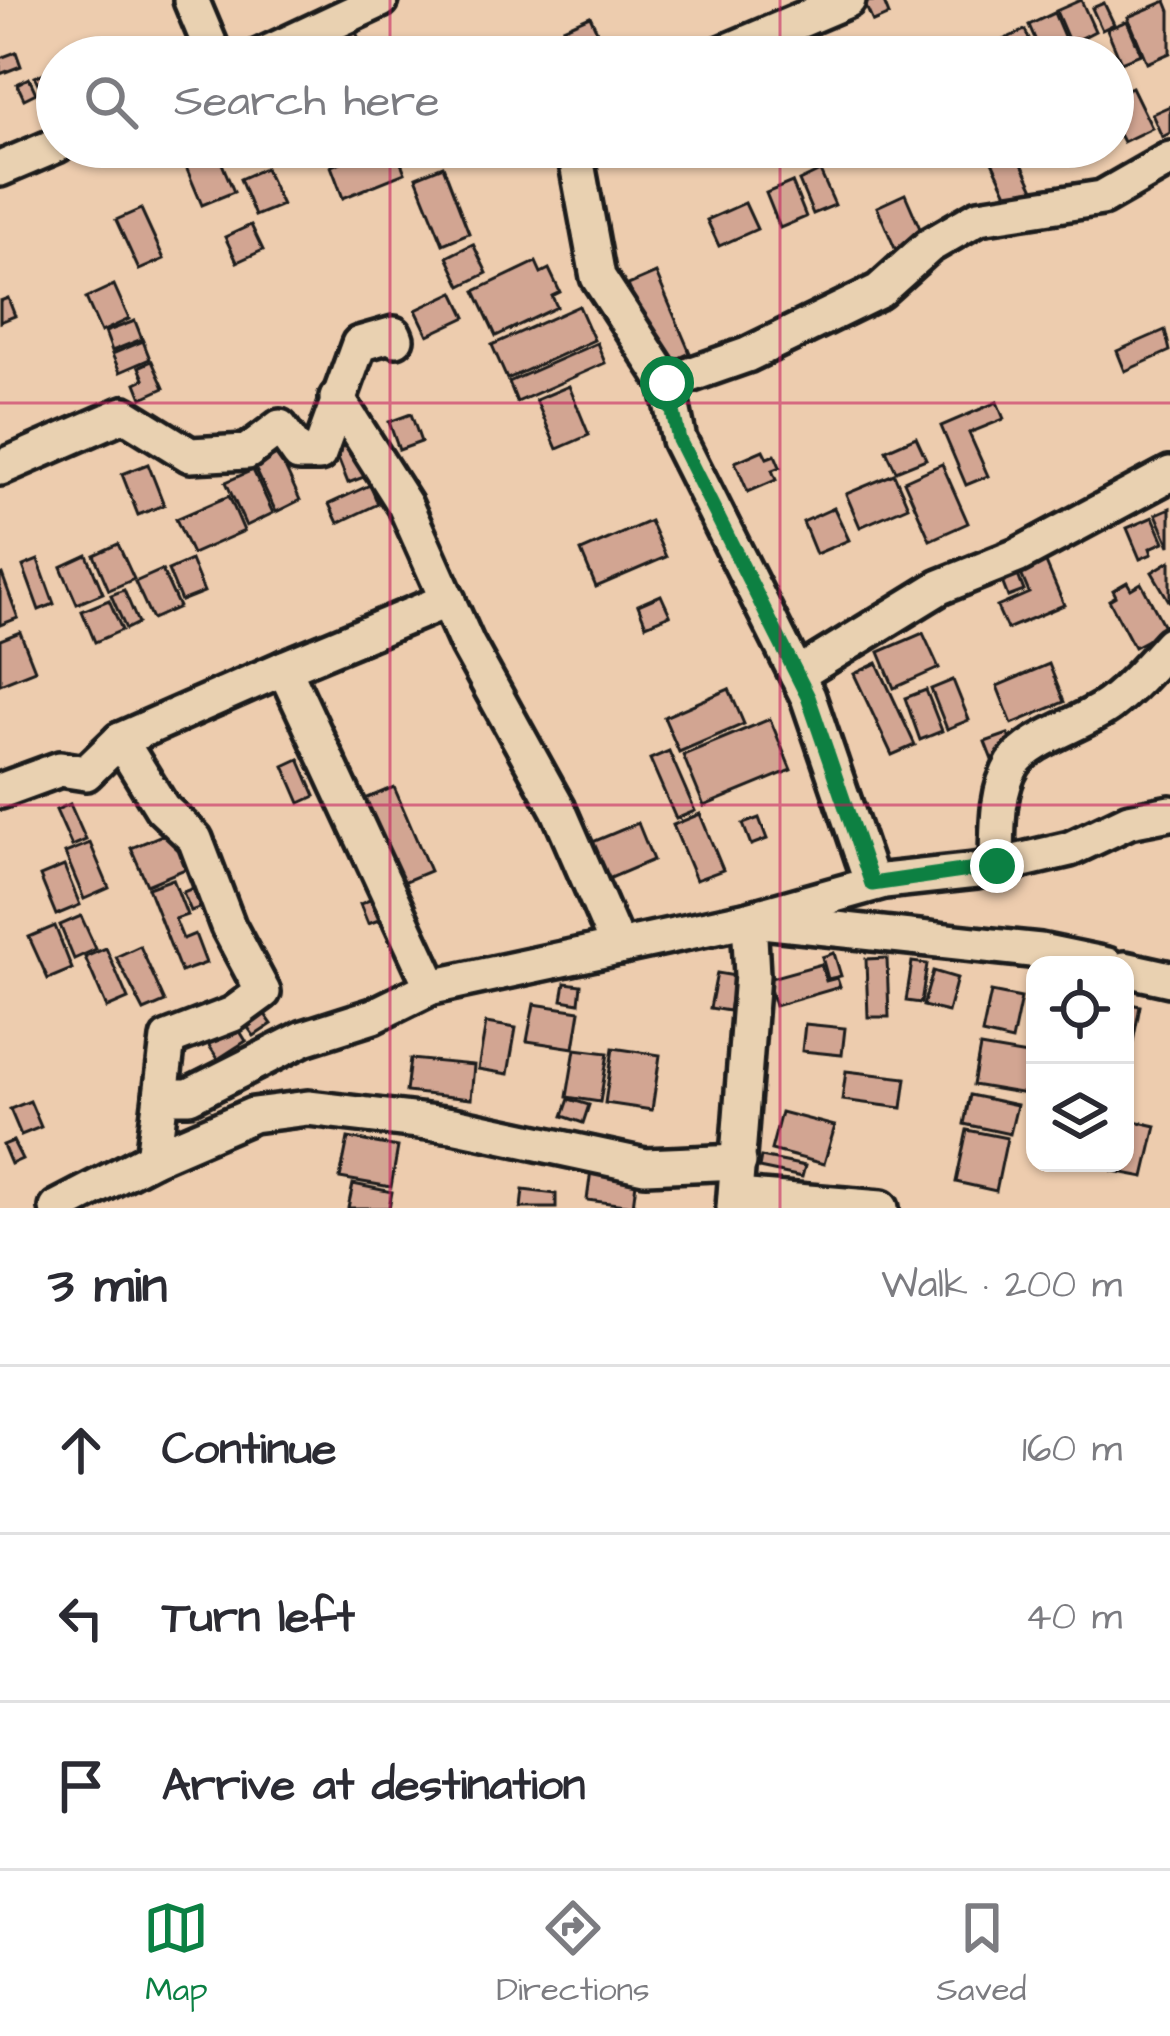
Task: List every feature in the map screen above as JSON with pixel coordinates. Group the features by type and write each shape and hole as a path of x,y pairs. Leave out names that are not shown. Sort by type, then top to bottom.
{"street":[{"path":"191,0 206,36"},
{"path":"304,36 381,0"},
{"path":"763,36 848,0"},
{"path":"0,169 36,154"},
{"path":"667,383 747,356 878,291 929,246 979,217 1102,198 1170,159"},
{"path":"578,168 598,277 667,383 679,440 808,697 872,884"},
{"path":"0,467 124,415 190,455 248,452 280,427 299,454 319,454 359,344 394,334 396,339"},
{"path":"338,398 405,505 467,644 558,809 618,947"},
{"path":"797,675 940,586 1017,556 1170,474"},
{"path":"0,791 60,769 86,772 120,740 448,600"},
{"path":"997,866 998,815 1015,760 1026,749 1112,703 1170,644"},
{"path":"284,668 432,987"},
{"path":"120,740 162,808 195,839 229,926 262,992 233,1014 168,1039 153,1158"},
{"path":"161,1096 189,1096 304,1038 373,1016 432,987 749,919 872,884 1070,850 1129,821 1170,813"},
{"path":"749,919 1064,956"},
{"path":"749,919 752,975 735,1202 881,1208"},
{"path":"1134,971 1170,979"},
{"path":"57,1208 153,1158 253,1115 308,1108 453,1125 645,1166 740,1162"}],"building":[{"path":"883,0 889,15 873,22 864,2"},
{"path":"1081,0 1095,31 1067,36 1056,11"},
{"path":"1166,1 1170,53 1147,63 1128,17"},
{"path":"1104,3 1114,24 1102,30 1092,8"},
{"path":"1054,13 1064,36 1034,36 1029,25"},
{"path":"590,16 599,36 567,36 563,28"},
{"path":"1127,21 1133,36 1110,36 1107,29"},
{"path":"16,52 21,66 0,74 0,58"},
{"path":"29,78 36,93 24,99 17,84"},
{"path":"1134,91 1152,128 1134,137"},
{"path":"1170,106 1170,133 1162,137 1152,114"},
{"path":"186,168 224,168 234,192 202,205"},
{"path":"265,168 282,205 255,216 240,179"},
{"path":"332,168 403,168 405,173 343,198"},
{"path":"444,168 469,233 443,244 416,177"},
{"path":"995,168 1024,168 1034,189 1010,200"},
{"path":"820,171 835,205 813,214 799,181"},
{"path":"792,182 806,217 780,228 766,193"},
{"path":"905,194 925,240 897,253 877,207"},
{"path":"745,203 757,229 719,246 707,220"},
{"path":"141,209 164,259 139,270 116,220"},
{"path":"251,225 263,250 237,262 225,237"},
{"path":"473,244 487,273 461,286 447,257"},
{"path":"536,262 541,273 549,269 560,292 552,296 557,307 496,336 475,291"},
{"path":"656,273 690,353 663,365 628,285"},
{"path":"114,285 129,319 101,332 86,298"},
{"path":"454,292 466,317 428,335 416,310"},
{"path":"8,298 15,316 0,322 0,301"},
{"path":"579,306 594,340 507,379 492,345"},
{"path":"135,321 142,339 112,351 105,332"},
{"path":"1165,330 1170,351 1125,371 1117,351"},
{"path":"143,341 150,359 120,372 112,354"},
{"path":"597,343 605,363 517,402 509,382"},
{"path":"152,361 164,388 142,398 136,383 144,379 139,367"},
{"path":"569,386 589,435 557,449 536,400"},
{"path":"997,402 1004,419 969,433 988,476 966,485 941,426"},
{"path":"411,414 421,442 399,450 389,422"},
{"path":"916,437 926,459 896,471 886,450"},
{"path":"351,443 364,477 348,483 335,450"},
{"path":"763,450 767,458 775,455 780,467 772,470 776,480 748,492 735,462"},
{"path":"279,454 300,500 276,512 254,466"},
{"path":"148,464 164,505 138,515 122,474"},
{"path":"942,464 968,523 930,540 904,481"},
{"path":"253,470 273,513 246,526 226,482"},
{"path":"894,474 908,506 860,527 846,494"},
{"path":"370,485 378,504 338,523 329,504"},
{"path":"229,496 244,531 192,554 176,519"},
{"path":"834,508 849,540 816,554 803,522"},
{"path":"1170,508 1170,546 1156,514"},
{"path":"1153,517 1164,542 1140,559 1127,528"},
{"path":"650,521 666,557 596,587 581,551"},
{"path":"118,544 134,579 109,590 94,555"},
{"path":"87,555 103,593 77,604 61,567"},
{"path":"1044,558 1064,605 1007,629 997,607 1029,593 1019,569"},
{"path":"38,560 54,604 39,610 23,566"},
{"path":"191,560 204,592 181,601 168,570"},
{"path":"1170,561 1170,601 1169,601 1152,572"},
{"path":"1014,565 1024,591 1008,597 998,571"},
{"path":"162,570 179,607 152,619 135,582"},
{"path":"0,575 18,618 0,625"},
{"path":"1127,582 1131,589 1141,583 1166,630 1134,647 1109,600 1116,596 1113,590"},
{"path":"124,590 138,623 126,629 111,595"},
{"path":"661,595 670,615 646,625 638,605"},
{"path":"109,600 122,630 95,642 82,611"},
{"path":"20,632 35,670 0,684 0,640"},
{"path":"923,633 939,668 894,688 879,652"},
{"path":"877,663 915,745 892,755 854,674"},
{"path":"1049,664 1064,702 1012,724 997,686"},
{"path":"953,680 969,720 947,729 931,689"},
{"path":"729,689 744,724 679,752 664,717"},
{"path":"926,690 942,731 920,740 905,698"},
{"path":"770,719 791,770 704,806 683,755"},
{"path":"1008,734 1015,752 992,760 985,742"},
{"path":"669,751 695,811 676,819 650,759"},
{"path":"299,759 315,796 300,803 284,766"},
{"path":"394,787 430,871 389,888 353,804"},
{"path":"70,804 86,840 72,846 56,810"},
{"path":"700,814 723,870 696,880 673,825"},
{"path":"759,818 767,839 751,845 743,824"},
{"path":"638,823 653,860 599,883 583,846"},
{"path":"174,830 190,867 147,885 131,848"},
{"path":"90,843 109,888 84,899 65,853"},
{"path":"64,866 80,905 56,915 40,876"},
{"path":"173,879 187,915 175,919 183,939 195,934 206,963 181,972 148,888"},
{"path":"196,887 204,906 191,911 183,892"},
{"path":"379,896 387,917 368,924 360,904"},
{"path":"81,916 96,949 74,959 60,925"},
{"path":"55,926 72,969 48,979 29,937"},
{"path":"140,946 165,1002 144,1011 116,957"},
{"path":"106,948 128,999 107,1008 85,957"},
{"path":"834,953 841,976 828,979 822,957"},
{"path":"887,958 889,1017 868,1017 866,959"},
{"path":"912,962 927,964 921,1003 906,1001"},
{"path":"821,964 826,981 837,978 840,987 775,1006 767,979"},
{"path":"933,971 957,978 948,1012 923,1006"},
{"path":"717,973 735,976 729,1011 710,1008"},
{"path":"565,983 581,985 579,1003 562,1000"},
{"path":"991,992 1021,998 1012,1041 982,1034"},
{"path":"534,1004 580,1011 574,1048 527,1041"},
{"path":"1134,1005 1140,1006 1134,1037"},
{"path":"259,1006 272,1024 254,1036 241,1018"},
{"path":"233,1020 246,1041 218,1059 204,1038"},
{"path":"486,1023 516,1028 508,1074 478,1069"},
{"path":"805,1024 845,1028 842,1055 802,1051"},
{"path":"980,1047 1026,1055 1026,1094 973,1085"},
{"path":"613,1048 660,1055 652,1110 605,1103"},
{"path":"575,1049 608,1053 600,1102 567,1097"},
{"path":"410,1059 474,1065 471,1099 406,1092"},
{"path":"846,1071 906,1078 902,1108 842,1100"},
{"path":"970,1095 1017,1105 1010,1134 964,1124"},
{"path":"569,1099 589,1105 583,1123 563,1116"},
{"path":"30,1101 41,1127 21,1135 10,1109"},
{"path":"781,1112 835,1126 824,1164 771,1150"},
{"path":"1134,1121 1156,1126 1144,1177 1118,1172 1134,1172"},
{"path":"967,1130 1007,1138 996,1191 956,1182"},
{"path":"348,1138 398,1147 391,1187 340,1178"},
{"path":"13,1141 22,1159 11,1164 3,1145"},
{"path":"761,1157 805,1166 802,1177 759,1168"},
{"path":"591,1170 637,1175 633,1206 587,1200"},
{"path":"353,1184 392,1192 389,1208 348,1208"},
{"path":"523,1190 556,1194 556,1208 521,1208"}],"route":[{"path":"667,383 679,440 808,697 872,884 997,866"}]}
